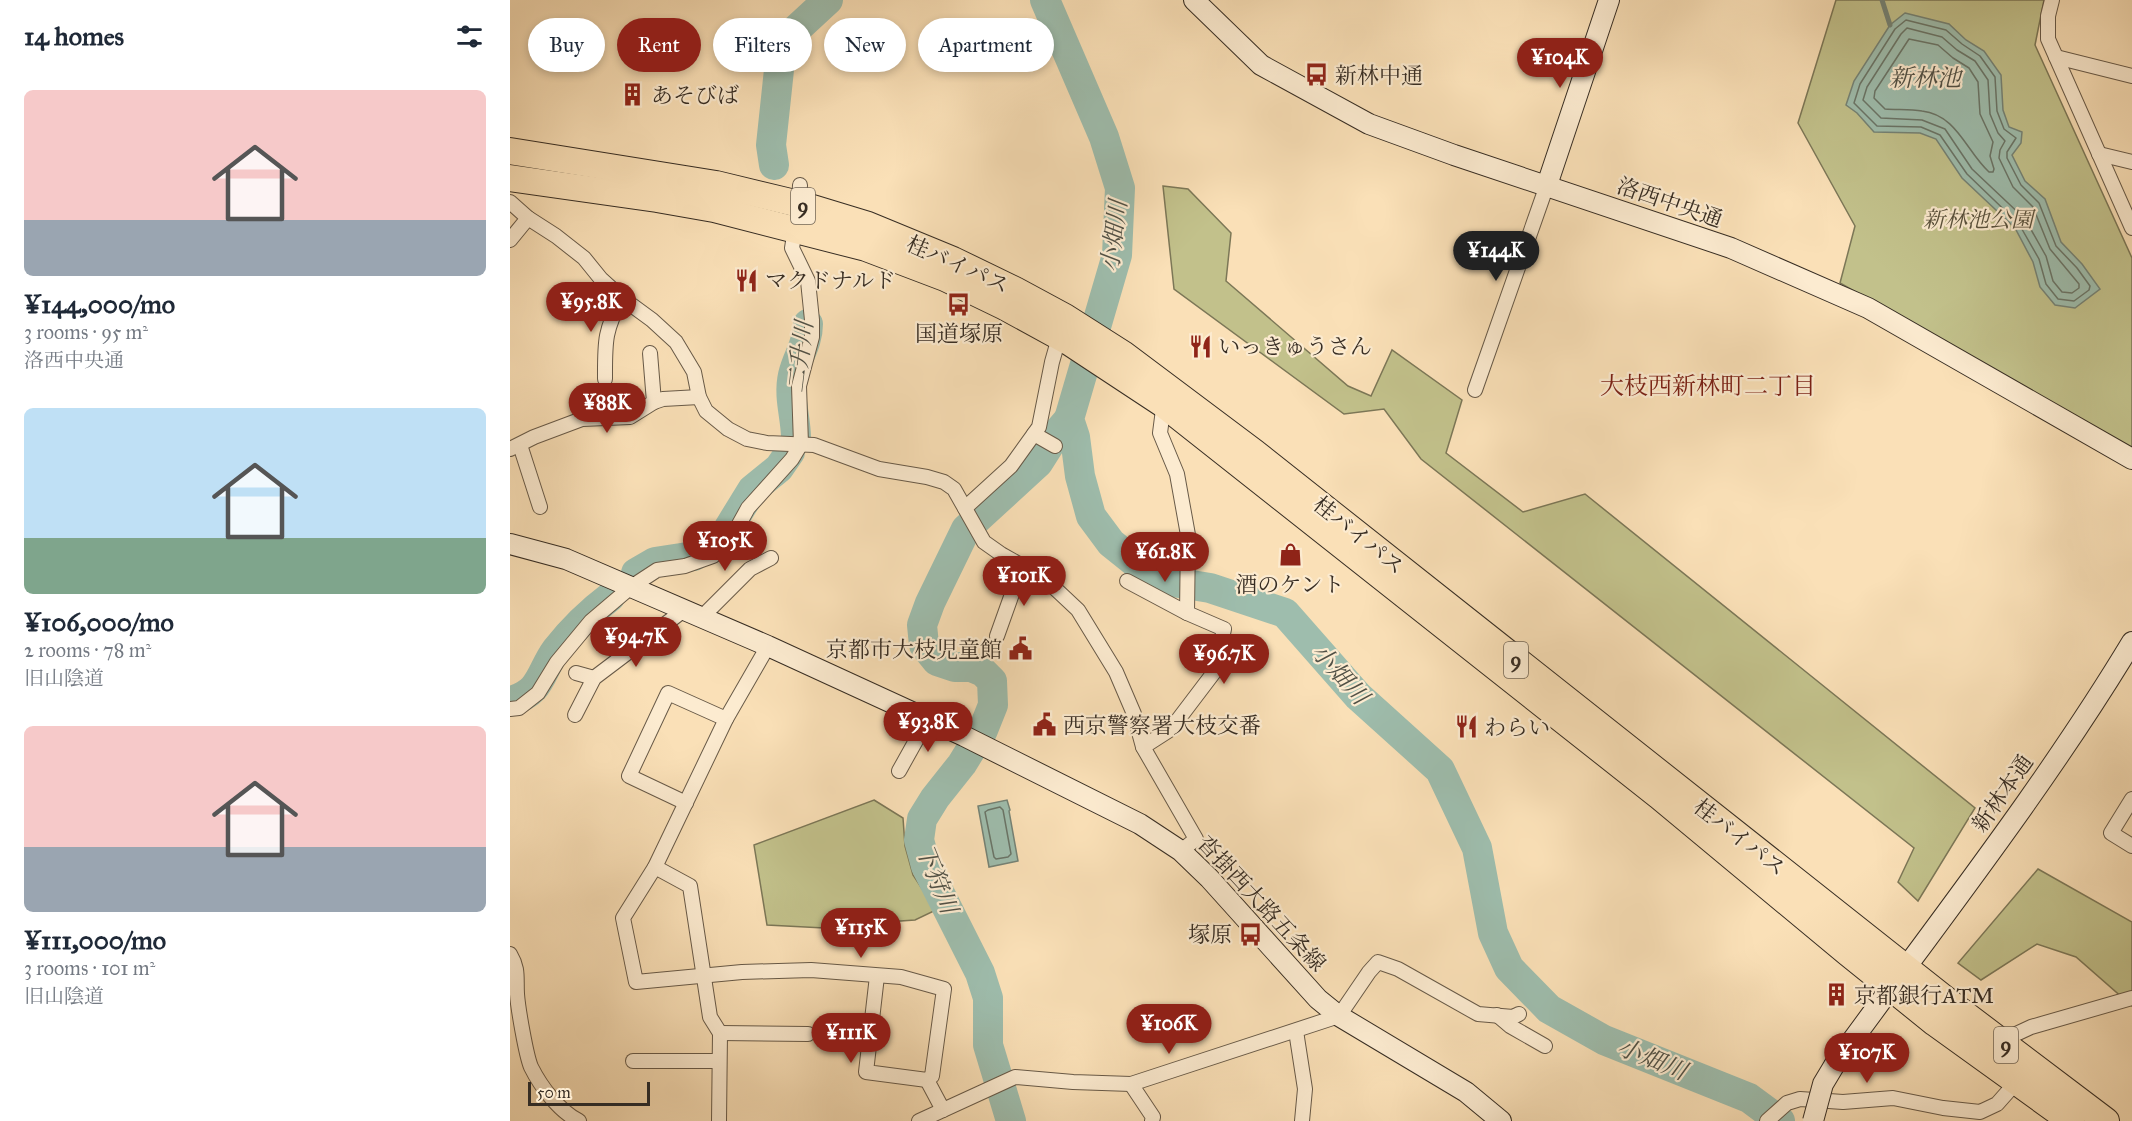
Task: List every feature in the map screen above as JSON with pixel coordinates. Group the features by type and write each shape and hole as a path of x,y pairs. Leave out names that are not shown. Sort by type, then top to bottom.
{"highway":[{"name":"桂バイパス","path":"510,151 716,184 868,225 953,260 1067,330 1265,460 1899,977 2001,1041 2024,1074 2071,1121"},
{"name":"桂バイパス","path":"510,178 714,209 798,206"},
{"name":"桂バイパス","path":"1899,977 1935,1023 2106,1121"}],"street":[{"name":"洛西中央通","path":"1194,0 1261,65 1369,124 1731,248 1868,308 2132,459"},
{"path":"1475,390 1609,0"},
{"path":"2052,0 2048,16 2048,39 2132,228"},
{"path":"2055,57 2132,76"},
{"path":"2099,154 2132,162"},
{"path":"510,202 528,218 584,258 601,279 676,342 694,372 699,397 706,411 716,421 747,439 767,443 814,445 879,469 944,482 954,489 984,542 1045,579 1078,610 1116,672 1134,714 1143,747 1196,839 1181,851"},
{"path":"510,709 519,708 538,693 557,662 591,621 631,587 657,570 685,566 713,556 732,537 748,508 792,459 801,444 799,386 812,338 812,320 808,281 792,248 798,206"},
{"path":"510,240 528,218"},
{"path":"605,379 604,344 609,321 622,298"},
{"path":"966,511 1011,466 1037,435 1052,362 1067,330"},
{"path":"650,353 654,402"},
{"path":"540,507 515,447 534,437 582,419 630,417 663,399 699,397"},
{"path":"1167,397 1160,433 1178,474 1188,535 1187,610"},
{"path":"1037,435 1055,446"},
{"name":"沓掛西大路五条線","path":"510,544 566,559 768,646 928,719 1140,824 1181,851 1209,878 1318,999 1339,1016 1466,1092 1501,1121"},
{"path":"575,715 594,678 693,613 750,569 771,558"},
{"path":"997,636 1022,566"},
{"path":"1127,581 1224,629 1215,671 1171,729 1143,747"},
{"name":"新林本通","path":"1813,1121 1822,1084 1835,1064 2018,814 2132,642"},
{"path":"768,646 726,719 655,867 623,918 636,982 741,972 811,970 901,977 944,989 932,1076 927,1080 866,1072 877,976"},
{"path":"576,673 594,678"},
{"path":"686,803 629,776 668,693 726,719"},
{"path":"899,771 928,719"},
{"path":"2132,799 2111,833 2132,846"},
{"path":"655,867 690,886 710,1017 720,1034 719,1121"},
{"path":"510,954 516,965 513,1000 531,1065 549,1096 573,1120"},
{"path":"927,1080 930,1117 1015,1077 1073,1083 1131,1084 1339,1016 1378,962 1398,969 1478,1014 1513,1017 1519,1014"},
{"path":"2001,1041 2031,1027 2132,998"},
{"path":"1497,1015 1527,1044 1545,1046"},
{"path":"1296,1030 1305,1089 1302,1121"},
{"path":"720,1034 808,1034"},
{"path":"633,1061 719,1061"},
{"path":"1767,1121 1787,1102 1800,1099 1843,1102 1893,1098 1943,1108 1980,1112 1997,1104 2024,1074"},
{"path":"1131,1084 1153,1117 1152,1121"}],"green space":[{"name":"新林池公園","path":"1836,0 2044,0 2035,45 2132,258 2132,450 1840,283 1855,226 1798,123"},
{"path":"1163,186 1188,189 1231,233 1226,281 1348,386 1371,396 1392,350 1462,400 1446,453 1523,512 1585,494 1975,808 1918,901 1898,882 1914,848 1421,459 1384,409 1344,414 1174,289"},
{"path":"874,800 903,818 905,846 913,875 936,910 915,920 886,922 882,931 767,925 754,845"},
{"path":"2038,869 2132,922 2132,1006 2076,957 2037,944 1981,980 1958,963"}],"water":[{"name":"新林池","path":"1905,13 1949,24 1966,40 1984,51 2001,75 2003,110 2009,127 2022,132 2021,143 2012,155 2025,181 2045,199 2061,242 2082,264 2100,289 2075,308 2055,305 2040,287 2033,262 2015,228 1962,178 1936,139 1920,133 1874,132 1857,113 1846,105 1854,81 1890,25"},
{"path":"1007,800 1018,861 989,867 978,806"}],"waterway":[{"name":"二升川","path":"774,165 771,145 781,51 789,36 828,0"},
{"name":"小畑川","path":"1045,0 1104,137 1120,188 1117,255 1069,419 1075,437 1080,476 1091,516 1111,543 1136,563 1173,582 1210,588 1285,613 1358,696 1440,770 1477,848 1493,933 1509,968 1549,1009 1604,1040 1749,1098 1780,1121"},
{"path":"1882,0 1890,25"},
{"name":"二升川","path":"796,438 792,383 808,324"},
{"name":"下狩川","path":"1011,1121 988,1045 988,998 980,973 926,866 919,840 922,819 935,798 962,764 983,730 993,705 992,681 983,672 971,667 955,667 937,661 924,645 922,625 930,603 966,529 1038,463 1069,419"},
{"name":"二升川","path":"636,573 655,562 694,556 711,545 725,534 752,490 779,468 790,452"},
{"name":"二升川","path":"510,701 528,693 534,687 556,650 588,615 610,597"}],"place":[{"name":"新林中通","path":"1317,75"},
{"name":"あそびば","path":"633,95"},
{"name":"マクドナルド","path":"747,280"},
{"name":"国道塚原","path":"959,304"},
{"name":"いっきゅうさん","path":"1200,346"},
{"name":"酒のケント","path":"1290,555"},
{"name":"京都市大枝児童館","path":"1020,649"},
{"name":"西京警察署大枝交番","path":"1045,725"},
{"name":"わらい","path":"1466,727"},
{"name":"塚原","path":"1250,934"},
{"name":"京都銀行ATM","path":"1836,995"}],"district":[{"name":"大枝西新林町二丁目","path":"1708,386"}]}
